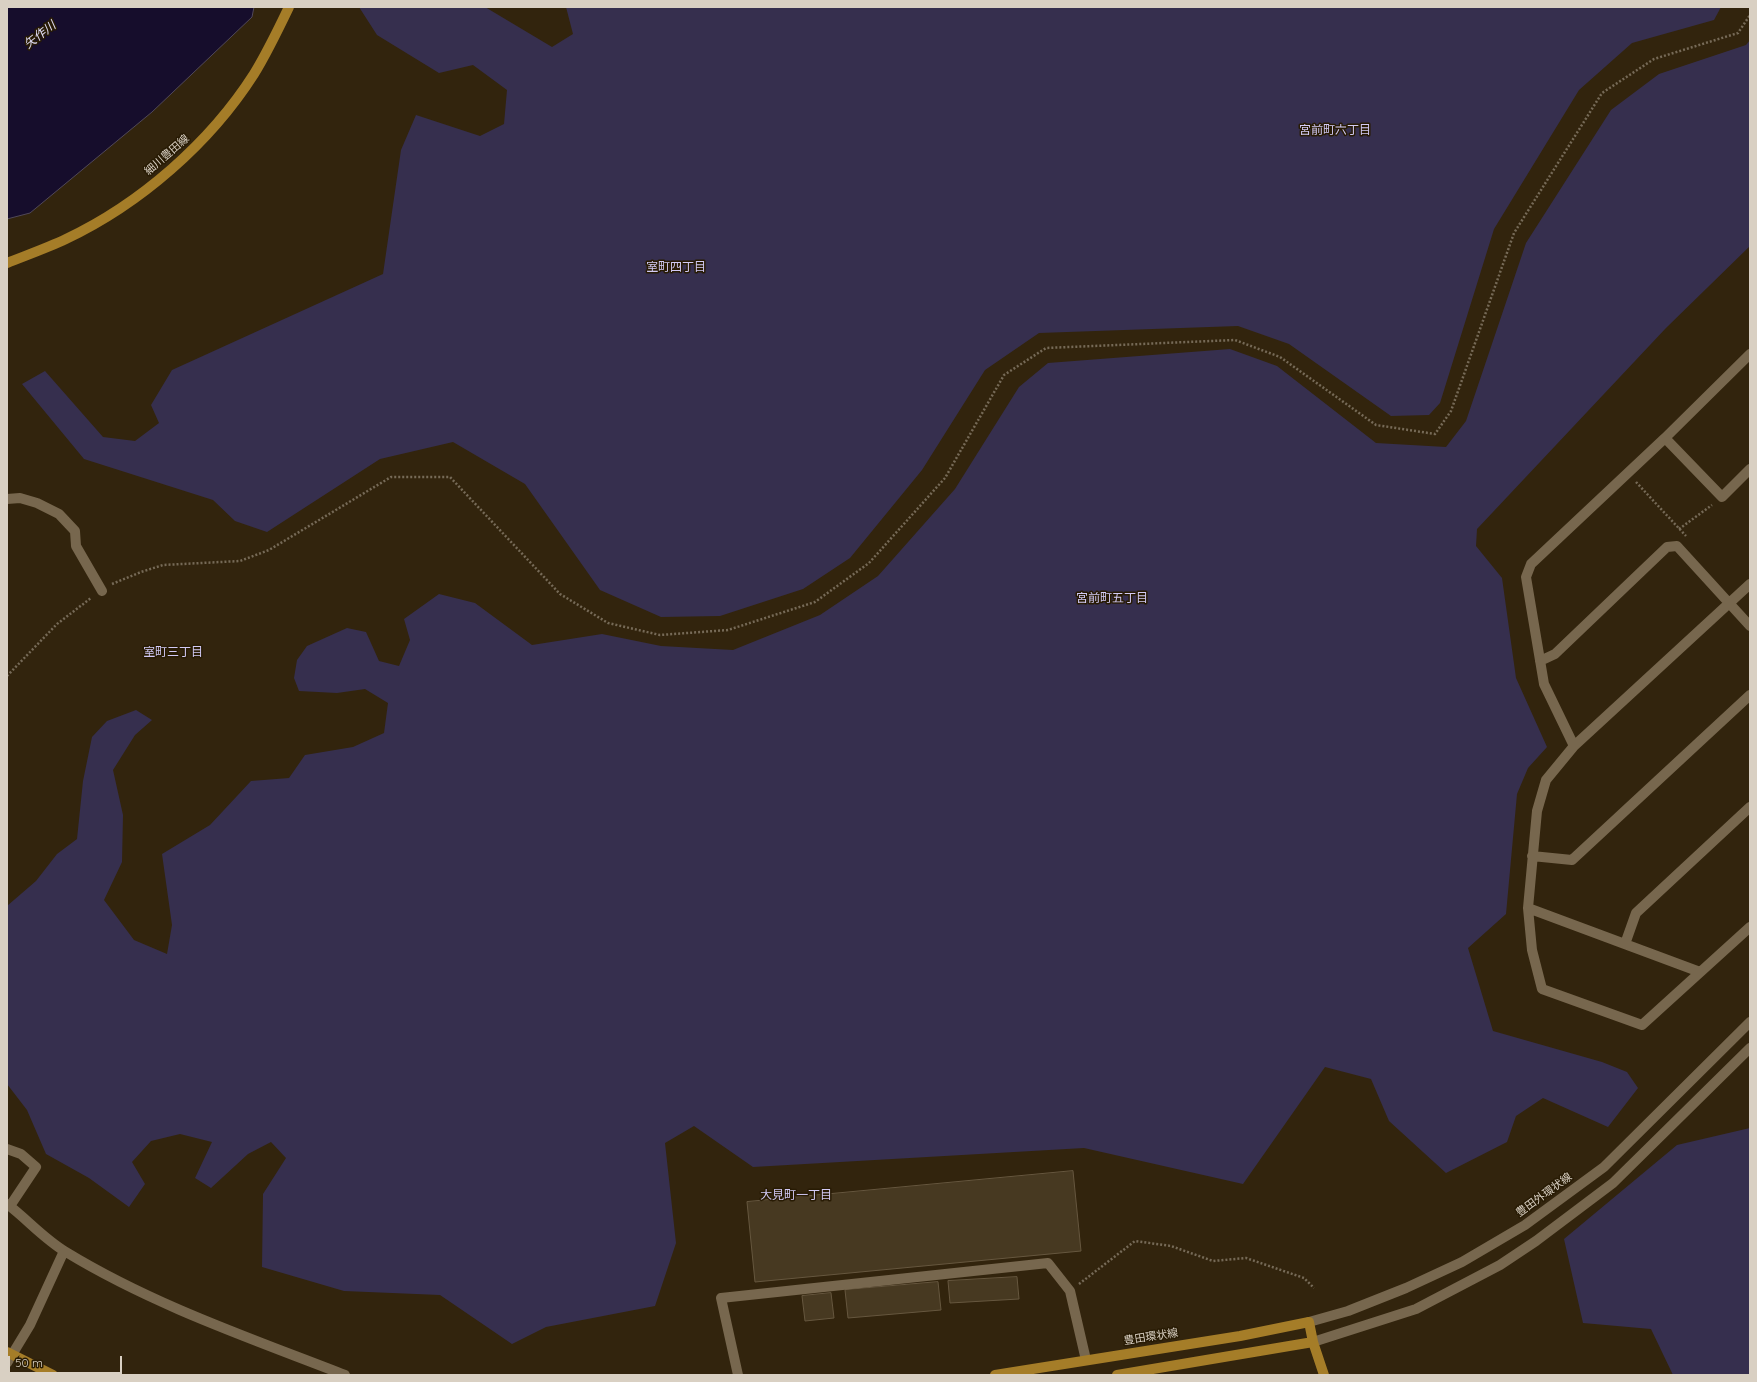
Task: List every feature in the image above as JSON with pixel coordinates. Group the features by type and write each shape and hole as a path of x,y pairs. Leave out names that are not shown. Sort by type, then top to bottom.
{"main road":[{"name":"細川豊田線","path":"7,263 66,239 101,220 172,169 204,138 233,103 253,75 268,50 289,7"},
{"path":"1309,1322 1313,1342 1324,1375"},
{"name":"豊田環状線","path":"995,1375 1240,1336 1309,1322"},
{"path":"1117,1375 1313,1342"},
{"path":"10,1354 54,1375"}],"street":[{"path":"1574,746 1544,684 1526,577 1531,564 1665,438 1750,354"},
{"path":"1665,438 1722,497 1750,469"},
{"path":"7,499 20,498 37,503 59,514 75,531 76,546 102,591"},
{"path":"1540,661 1555,654 1666,547 1677,546 1750,626"},
{"path":"1750,584 1574,746 1546,780 1537,811 1528,908 1532,950 1542,989 1642,1026 1750,927"},
{"path":"1532,856 1572,860 1750,695"},
{"path":"1625,944 1636,913 1750,807"},
{"path":"1528,908 1700,972"},
{"name":"豊田外環状線","path":"1309,1322 1348,1311 1406,1288 1462,1262 1524,1225 1604,1167 1750,1022"},
{"path":"1313,1342 1416,1309 1500,1265 1536,1241 1613,1182 1750,1048"},
{"path":"7,1149 20,1154 36,1167 8,1205 64,1251 131,1289 194,1316 345,1375"},
{"path":"7,1363 10,1354 30,1325 64,1251"},
{"path":"738,1375 721,1298 1048,1263 1070,1291 1086,1360"}],"path":[{"path":"7,676 57,624 114,583 163,565 240,561 268,550 391,477 450,477 560,594 608,623 660,635 728,630 816,602 869,563 945,478 1004,376 1046,348 1235,340 1280,357 1376,425 1435,434 1451,411 1514,233 1602,93 1654,59 1738,33 1750,15"},
{"path":"1679,529 1722,497"},
{"path":"1070,1291 1135,1241 1171,1246 1213,1262 1246,1258 1304,1278 1314,1288"}],"shaded area":[{"path":"359,7 485,7 552,47 573,34 566,7 1721,7 1714,20 1632,43 1579,90 1494,229 1440,403 1429,415 1391,416 1289,344 1238,326 1039,333 985,370 922,470 850,558 803,589 720,616 661,617 600,590 525,484 453,442 380,459 267,532 235,521 213,500 84,459 22,384 45,371 103,437 135,441 159,423 151,405 172,370 383,274 401,150 416,115 480,136 504,124 507,90 473,65 439,73 377,35"},
{"path":"1750,40 1750,246 1666,328 1477,529 1476,546 1502,578 1516,678 1547,747 1528,768 1517,794 1506,914 1468,948 1493,1031 1602,1062 1627,1072 1638,1088 1608,1127 1543,1098 1516,1116 1507,1142 1446,1173 1389,1121 1371,1079 1325,1067 1243,1184 1084,1148 753,1167 694,1126 665,1143 676,1243 655,1306 546,1327 512,1344 440,1295 344,1291 262,1267 263,1194 286,1158 271,1142 248,1154 211,1188 195,1178 212,1142 180,1134 151,1141 132,1162 145,1184 129,1207 89,1178 46,1154 27,1110 7,1084 7,906 36,881 57,854 77,839 83,781 92,737 107,721 136,710 152,720 135,735 113,770 123,815 122,862 104,900 134,940 167,954 172,925 162,854 210,825 251,781 289,778 305,755 353,747 384,733 388,703 365,689 337,693 299,691 294,678 297,660 307,646 347,628 366,632 379,661 399,666 410,640 404,619 439,594 475,603 532,645 602,634 661,646 733,650 820,615 878,576 955,489 1019,387 1048,363 1230,349 1277,366 1376,443 1446,447 1466,421 1526,243 1611,110 1659,74 1746,45"},
{"path":"1750,1128 1750,1375 1673,1375 1651,1329 1583,1323 1564,1239 1677,1145"}],"water":[{"name":"矢作川","path":"7,7 254,7 252,17 152,112 30,213 7,219"}],"building":[{"path":"1073,1171 1081,1251 755,1282 747,1202"},
{"path":"1017,1277 1019,1299 950,1303 948,1281"},
{"path":"938,1282 941,1310 848,1318 845,1290"},
{"path":"831,1293 834,1318 805,1321 802,1296"}],"district":[{"name":"宮前町六丁目","path":"1335,130"},
{"name":"室町四丁目","path":"676,267"},
{"name":"宮前町五丁目","path":"1112,598"},
{"name":"室町三丁目","path":"173,652"},
{"name":"大見町一丁目","path":"796,1195"}]}
